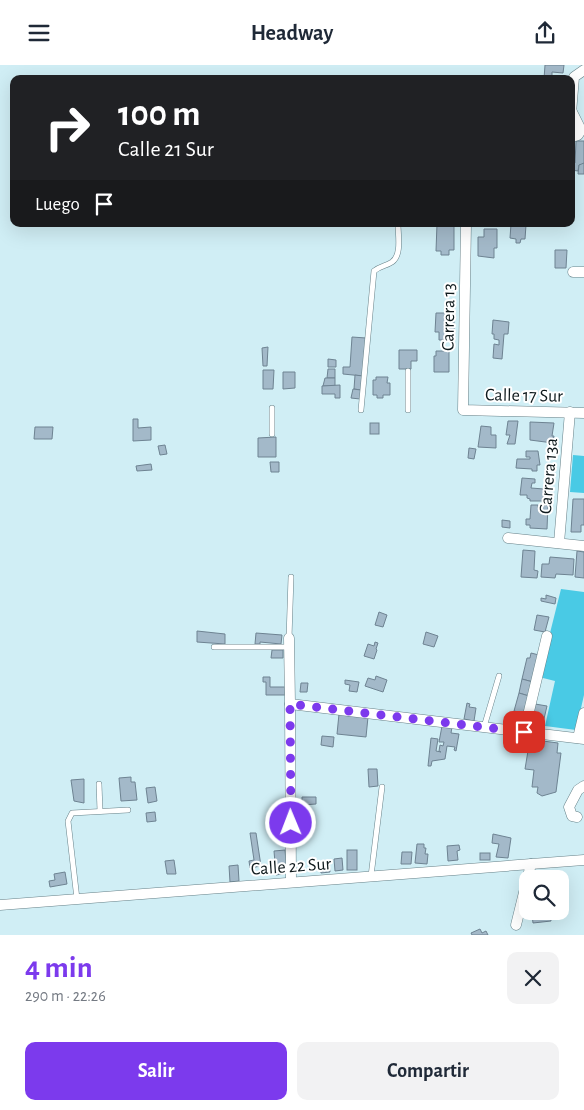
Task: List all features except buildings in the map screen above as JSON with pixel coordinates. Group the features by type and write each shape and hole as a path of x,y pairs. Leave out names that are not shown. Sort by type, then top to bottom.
{"street":[{"path":"575,119 581,130 575,136"},
{"name":"Carrera 13","path":"463,410 466,227"},
{"path":"573,272 584,272"},
{"name":"Calle 17 Sur","path":"463,410 584,413"},
{"name":"Carrera 13a","path":"559,543 570,413"},
{"path":"508,538 584,546"},
{"path":"524,732 547,635"},
{"path":"289,642 291,882"},
{"path":"290,704 581,738 584,713"},
{"path":"577,817 572,816 569,807 578,790 584,786"},
{"name":"Calle 22 Sur","path":"0,905 584,860"},
{"path":"516,925 530,864"}],"lane":[{"path":"361,410 374,271 380,266 393,261 397,256 398,227"},
{"path":"408,371 408,410"},
{"path":"272,408 272,433"},
{"path":"214,647 289,642 291,577"},
{"path":"484,727 499,676"},
{"path":"99,784 100,811"},
{"path":"371,876 382,787"},
{"path":"77,899 68,821 72,813 128,810"}],"shaded area":[{"path":"573,455 584,456 584,493 570,492"},
{"path":"561,589 584,592 584,695 576,730 545,726 555,681 539,677"}],"route":[{"path":"291,823 290,704 524,732"}]}
